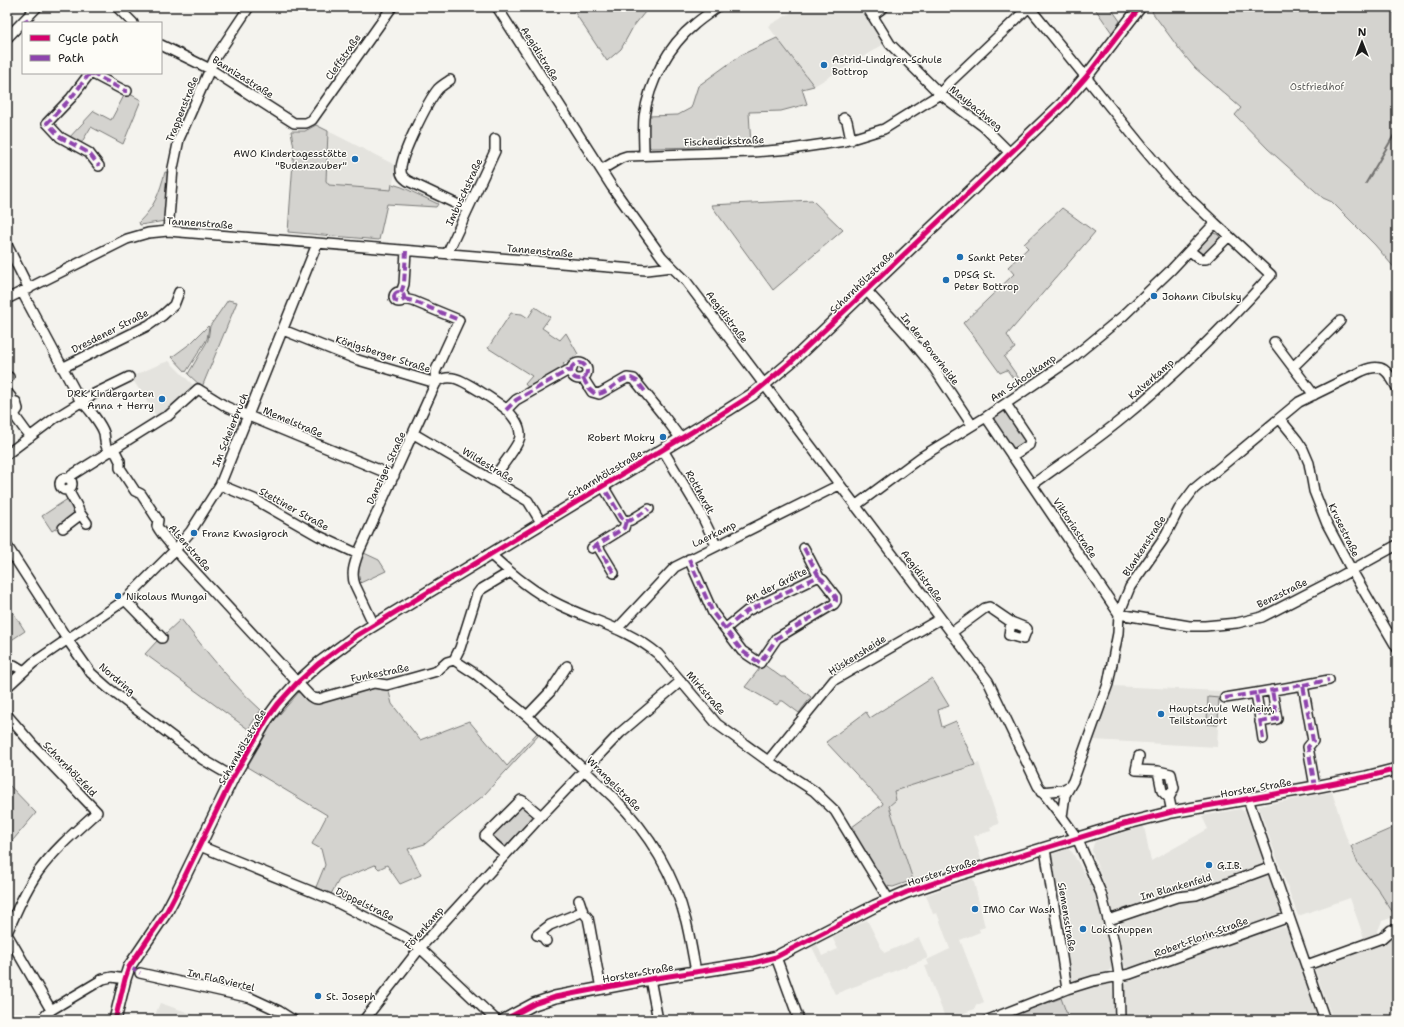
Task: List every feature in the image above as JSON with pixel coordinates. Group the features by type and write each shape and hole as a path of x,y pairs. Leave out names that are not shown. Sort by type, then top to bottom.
{"main road":[{"name":"Scharnhölzstraße","path":"115,1020 129,967 167,911 233,778 267,719 297,683 318,664 338,649 374,626 728,410 764,385 792,361 1063,103 1086,77 1137,11"},
{"name":"Horster Straße","path":"504,1020 534,1004 547,1000 650,979 753,963 776,957 889,900 940,881 1077,838 1172,812 1315,787 1397,769"}],"street":[{"path":"27,21 37,7"},
{"path":"117,7 132,22"},
{"name":"Trappenstraße","path":"168,231 173,168 179,139 215,58 249,7"},
{"name":"Cleffstraße","path":"312,120 392,7"},
{"name":"Aegidistraße","path":"497,7 601,170 662,257 686,281 988,681 1041,792 1077,838 1101,893 1114,942 1119,975 1120,1020"},
{"path":"644,154 644,117 651,92 661,66 675,44 694,24 717,7"},
{"name":"Maybachweg","path":"867,7 890,44 940,94 984,127 1010,153"},
{"path":"872,16 884,7"},
{"path":"1029,7 1144,150 1171,181 1229,236 1206,260 1200,259 1190,251"},
{"name":"Fischedickstraße","path":"601,170 627,156 644,154 753,152 791,149 851,140 884,129 940,94 954,78 1029,7"},
{"path":"7,38 22,25"},
{"name":"Bannizastraße","path":"162,45 210,69 294,123 306,124 312,120"},
{"path":"90,74 47,123 60,136 89,153 98,166"},
{"path":"93,74 125,91 128,91"},
{"path":"450,80 438,88 422,114 400,171 402,176 408,181 467,209"},
{"path":"844,118 847,121 851,140"},
{"name":"Imbuschstraße","path":"447,254 495,151 495,139"},
{"name":"Am Schoolkamp","path":"855,506 921,457 1006,404 1071,359 1123,316 1190,251 1215,223"},
{"name":"Tannenstraße","path":"7,300 127,239 148,233 168,231 646,270 672,267"},
{"name":"Kalverkamp","path":"1032,484 1122,420 1176,373 1271,275 1229,236"},
{"name":"Im Scheierbruch","path":"68,639 125,600 176,550 205,510 220,485 317,244"},
{"name":"Alsenstraße","path":"7,245 62,368 81,402 88,408 104,432 104,441 110,451 116,453 120,461 120,468 135,491 142,494 158,520 157,526 164,537 297,683"},
{"name":"Danziger Straße","path":"374,626 353,579 353,567 436,383 435,372 459,320 402,296 406,251"},
{"name":"In der Boverheide","path":"866,290 908,336 934,368 972,425"},
{"name":"Dresdener Straße","path":"62,368 149,325 163,315 174,304 179,292"},
{"path":"1293,367 1340,321"},
{"name":"Königsberger Straße","path":"283,330 358,360 436,383 445,378 457,379 506,410 518,426 520,431 519,440 492,480"},
{"path":"1274,342 1314,395"},
{"path":"506,410 516,400 572,369 573,366 578,364 584,365 587,374 583,378 577,379 571,372 572,369"},
{"name":"Blankenstraße","path":"1062,817 1065,795 1073,781 1108,684 1118,633 1119,614 1130,587 1163,540 1179,509 1194,489 1299,402 1369,368 1380,367 1384,369 1390,374 1397,388"},
{"path":"7,454 55,418 88,397 129,377"},
{"path":"583,378 592,392 599,394 627,378 634,379 681,438"},
{"name":"Memelstraße","path":"87,523 80,513 68,489 72,485 70,479 72,475 168,416 198,389 227,407 394,476"},
{"path":"7,392 11,397 9,401 16,402 18,407 17,412 10,415 30,437"},
{"path":"1006,404 1030,440 1029,445 1012,456"},
{"name":"Viktoriastraße","path":"986,417 1119,614"},
{"name":"Krusestraße","path":"1280,419 1303,449 1309,464 1314,491 1327,524 1351,569 1397,648"},
{"name":"Wildestraße","path":"414,434 528,501 542,524"},
{"name":"Rotthardt","path":"663,450 699,510 716,545"},
{"name":"Stettiner Straße","path":"220,485 254,499 319,536 358,554"},
{"name":"Laerkamp","path":"617,629 675,567 716,545 839,485"},
{"path":"603,486 622,518 626,521"},
{"path":"626,521 631,520 649,509"},
{"path":"63,528 79,517 80,513"},
{"path":"614,573 595,546 624,528 626,521"},
{"name":"Benzstraße","path":"1119,614 1189,626 1237,623 1262,617 1397,545"},
{"name":"Nordring","path":"7,546 91,673 108,688 202,759 233,778"},
{"name":"An der Gräfte","path":"689,559 713,613 742,651 760,664 777,638 835,603 836,595 819,577 804,548"},
{"name":"Mirkstraße","path":"491,555 510,572 541,595 560,605 617,629 649,646 658,654 718,724 768,761 814,791 835,811 889,900"},
{"path":"454,660 460,648 477,594 480,590 510,572"},
{"name":"An der Gräfte","path":"725,629 747,612 819,577"},
{"path":"125,600 162,638"},
{"path":"951,633 987,607 1011,622"},
{"name":"Hüskensheide","path":"768,761 834,680 940,619"},
{"path":"7,688 33,663 68,639"},
{"name":"Funkestraße","path":"297,683 310,696 318,699 374,684 387,685 437,671 447,662 454,660"},
{"name":"Wrangelstraße","path":"454,660 477,675 527,716 628,812 653,845 669,874 686,921 696,972"},
{"path":"7,670 14,665 24,671"},
{"path":"527,716 550,692 567,666"},
{"path":"1225,698 1329,680"},
{"name":"Förenkamp","path":"364,1020 420,948 540,816 620,733 681,681"},
{"path":"1303,685 1313,741 1308,747 1315,787"},
{"path":"1260,722 1277,719 1272,690"},
{"path":"1256,693 1264,739"},
{"name":"Scharnhölzfeld","path":"7,715 32,744 97,812 68,838 38,872 18,906 7,934 51,1010"},
{"path":"1139,756 1136,770 1158,771 1171,774 1174,788 1169,798"},
{"path":"1158,771 1162,791 1169,798 1172,812"},
{"path":"1041,792 1062,790 1070,786"},
{"path":"1248,799 1325,1020"},
{"path":"505,854 485,836 521,800 540,816"},
{"name":"Düppelstraße","path":"200,846 330,899 403,936 420,948 496,1020"},
{"name":"Siemensstraße","path":"1045,849 1067,989"},
{"name":"Im Blankenfeld","path":"1109,920 1177,897 1196,895 1272,867"},
{"name":"Horster Straße","path":"579,900 583,912 588,918 601,989"},
{"path":"546,941 543,937 537,935 550,925 583,912"},
{"name":"Robert-Florin-Straße","path":"1119,975 1130,974 1289,917"},
{"path":"1306,965 1382,938 1391,930 1397,930"},
{"path":"776,957 799,1020"},
{"name":"Im Flaßviertel","path":"140,973 251,998 264,1003 293,1020"},
{"path":"988,1020 1067,989 1119,975"},
{"path":"41,1020 51,1010 103,979 112,977 125,979"},
{"path":"650,979 658,1020"}],"shaded area":[{"name":"Astrid-Lindgren-Schule Bottrop","path":"801,7 862,7 884,44 814,86 768,26"},
{"name":"AWO Kindertagesstätte \"Budenzauber\"","path":"328,131 397,166 391,190 329,186 326,181"},
{"name":"DRK Kindergarten Anna + Herry","path":"169,361 193,385 168,411 157,417 131,377"},
{"name":"Hauptschule Welheim, Teilstandort","path":"1112,686 1220,691 1217,747 1093,740"},
{"path":"979,763 999,824 990,827 991,831 974,836 981,859 913,880 889,806 896,800 894,791"},
{"path":"1332,792 1345,834 1358,864 1396,916 1382,921 1376,935 1365,941 1350,898 1298,916 1258,806"},
{"path":"1240,809 1245,812 1253,831 1256,832 1283,910 1281,915 1128,971 1124,965 1108,893 1093,855 1092,850 1094,843 1096,841 1144,826 1151,861 1208,829 1202,816"},
{"path":"1068,849 1072,852 1094,891 1104,922 1112,965 1111,969 1108,971 1075,981 1072,980 1051,856 1052,854"},
{"path":"973,878 985,927 979,929 980,932 960,940 984,1002 975,1006 975,1009 946,1020 925,966 929,965 927,960 950,949 937,913 933,914 926,895"},
{"path":"867,920 884,953 919,938 928,958 835,994 812,947 817,944 822,956 838,949 832,937"},
{"path":"1283,927 1287,929 1292,944 1294,944 1321,1020 1126,1020 1125,986 1127,982 1267,931"},
{"path":"1397,936 1397,1014 1381,1020 1333,1020 1314,967"},
{"path":"1106,983 1112,985 1114,1020 1069,1020 1061,998"},
{"path":"160,1003 210,1020 153,1020"}],"green space":[{"path":"571,7 649,7 633,27 621,49 607,61"},
{"path":"1094,7 1110,7 1120,21 1112,33"},
{"name":"Ostfriedhof","path":"1155,7 1397,7 1397,271 1375,245 1332,202 1323,198 1268,149 1235,115 1241,108 1195,68 1152,12"},
{"path":"777,38 814,86 802,89 807,104 781,111 749,112 751,146 651,148 649,146 648,116 678,115 691,108 698,86 741,55"},
{"path":"126,92 141,100 123,144 91,127 80,145 68,139 94,111 111,120"},
{"path":"316,125 328,131 326,181 329,185 391,190 392,184 402,187 438,204 436,207 387,204 379,240 288,232 294,148 291,131 305,131"},
{"path":"165,172 170,173 165,221 140,225 139,222 149,211 156,199"},
{"path":"812,200 843,230 773,290 711,205"},
{"path":"1062,208 1095,232 1007,335 1015,348 1004,357 1025,387 1021,389 1007,370 1000,373 963,323 1014,274 1008,267 1028,248 1024,244"},
{"path":"1212,233 1217,234 1222,239 1206,256 1196,253 1196,249"},
{"path":"228,300 237,302 202,387 188,374 208,340 210,326"},
{"path":"535,307 550,317 542,328 560,340 566,333 578,354 563,364 566,368 530,390 525,384 532,376 488,348 511,313 522,314 528,318"},
{"path":"208,326 207,339 186,372 172,357 191,343"},
{"path":"1004,410 1027,442 1013,450 992,418"},
{"path":"69,498 77,511 74,517 52,531 42,516"},
{"path":"364,553 379,560 386,571 358,584 358,568"},
{"path":"7,603 25,631 10,641 7,639"},
{"path":"181,619 229,678 261,710 248,729 145,654 157,641 161,644 168,637 165,634"},
{"path":"763,664 781,677 785,677 811,697 799,713 783,701 780,701 777,705 745,687"},
{"path":"932,678 949,706 938,710 942,727 956,721 975,765 894,791 896,800 889,806 913,880 893,887 886,886 853,832 855,831 852,827 883,803 826,742 866,712 870,718"},
{"path":"373,687 388,688 392,704 420,740 469,721 507,766 537,733 539,735 484,795 425,844 408,849 421,875 400,884 387,865 379,869 375,865 339,880 331,894 316,887 325,865 321,849 312,844 327,815 247,767 273,722 299,692 306,700 314,702"},
{"path":"1208,697 1219,698 1218,725 1207,724"},
{"path":"7,783 36,813 7,847"},
{"path":"521,804 533,815 533,817 504,848 492,837 492,835"},
{"path":"1397,826 1397,919 1377,888 1358,864 1351,846"},
{"path":"1061,998 1069,1020 999,1020"}],"waterway":[{"path":"1366,183 1397,130"}],"marked path":[{"path":"89,74 71,98 47,123 60,137 89,153 99,166"},
{"path":"93,74 127,91"},
{"path":"401,293 404,284 406,251"},
{"path":"397,292 401,292 404,297 401,302 397,302 394,299 394,295 397,292"},
{"path":"404,299 413,301 459,320"},
{"path":"579,363 586,368 587,371 582,378 579,379 572,374 571,371 576,364 579,363"},
{"path":"506,410 516,400 572,369"},
{"path":"583,378 589,389 595,394 605,392 621,381 631,378 637,381 647,394"},
{"path":"592,548 624,528 626,521 622,518 603,486"},
{"path":"626,521 631,520 649,509"},
{"path":"597,545 614,573"},
{"path":"804,548 819,577"},
{"path":"689,559 713,613 742,651 760,663 777,638 834,604 836,597 823,580 817,577 747,611 725,629"},
{"path":"1303,685 1329,680"},
{"path":"1263,739 1256,693 1303,685 1313,741 1308,747 1315,787"},
{"path":"1260,722 1277,719 1272,690"},
{"path":"1225,698 1256,693"},
{"path":"129,967 140,973"},
{"path":"1393,1020 1397,1019"}],"cycle path":[{"path":"115,1020 129,967 167,911 233,777 267,719 297,683 318,664 356,636 753,394 792,361 1063,103 1086,77 1140,7"},
{"path":"504,1020 534,1004 555,997 650,979 753,963 776,957 875,906 907,892 957,875 1124,824 1172,812 1315,787 1397,769"}],"place":[{"name":"Astrid-Lindgren-Schule Bottrop","path":"824,65"},
{"name":"AWO Kindertagesstätte \"Budenzauber\"","path":"355,159"},
{"name":"Sankt Peter","path":"960,257"},
{"name":"DPSG St. Peter Bottrop","path":"946,280"},
{"name":"Johann Cibulsky","path":"1154,296"},
{"name":"DRK Kindergarten Anna + Herry","path":"162,399"},
{"name":"Robert Mokry","path":"663,437"},
{"name":"Franz Kwasigroch","path":"194,533"},
{"name":"Nikolaus Mungai","path":"118,596"},
{"name":"Hauptschule Welheim, Teilstandort","path":"1161,714"},
{"name":"G.I.B.","path":"1209,865"},
{"name":"IMO Car Wash","path":"975,909"},
{"name":"Lokschuppen","path":"1083,929"},
{"name":"St. Joseph","path":"318,996"}]}
